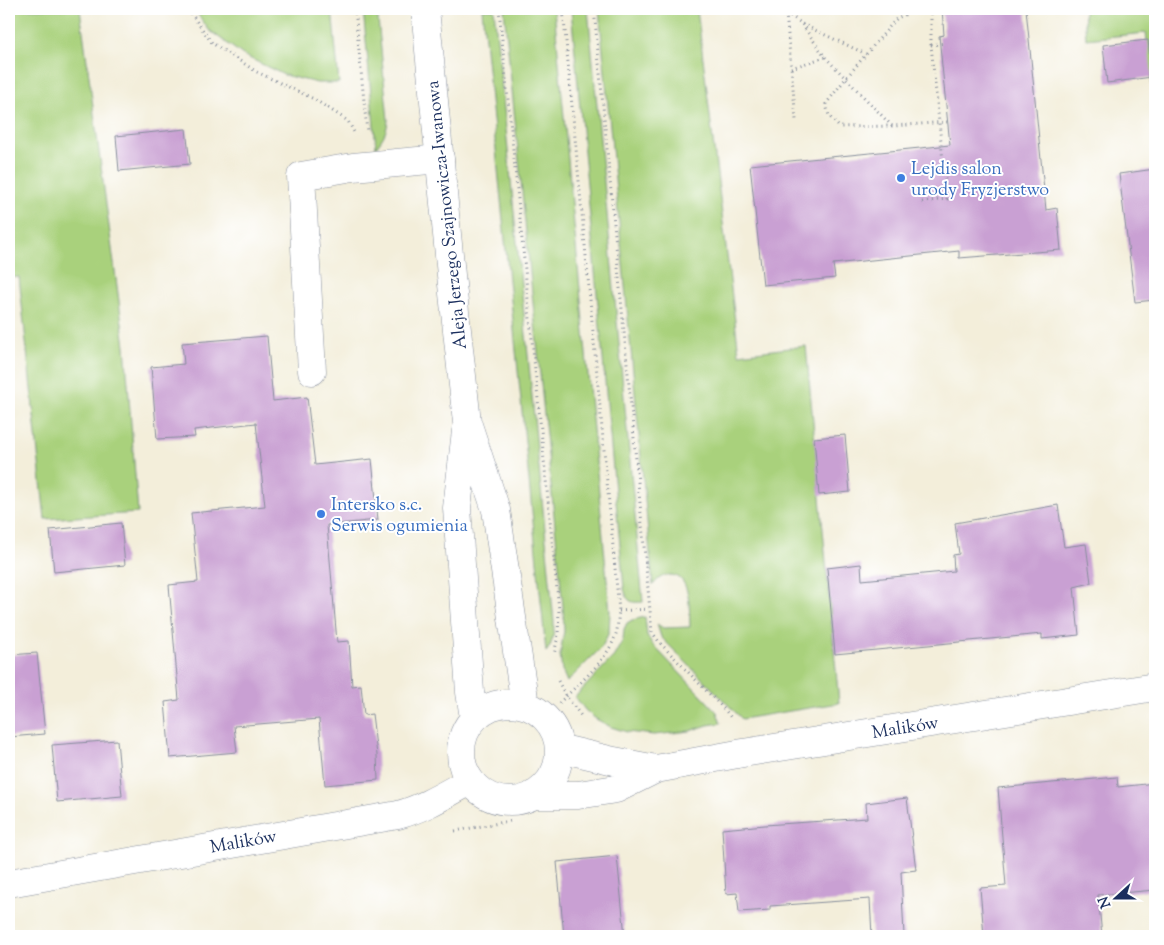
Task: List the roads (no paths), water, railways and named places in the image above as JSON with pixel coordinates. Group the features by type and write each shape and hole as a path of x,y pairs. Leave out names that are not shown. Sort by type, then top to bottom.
{"main road":[{"name":"Aleja Jerzego Szajnowicza-Iwanowa","path":"425,9 467,422 458,508 469,682 474,718"},
{"path":"312,371 301,176 370,165 440,159"},
{"name":"Aleja Jerzego Szajnowicza-Iwanowa","path":"467,422 496,510 535,712"},
{"name":"Malików","path":"533,795 578,796 616,789 656,769 1155,687"},
{"path":"507,702 535,712 548,721 555,734 559,748 559,759 551,780 543,789 520,800 506,802 480,792 470,781 462,766 460,749 464,732 474,718 489,707 507,702"},
{"name":"Malików","path":"559,748 656,769"},
{"name":"Malików","path":"9,883 398,815 424,806 470,781"}],"place":[{"name":"Lejdis salon urody Fryzjerstwo","path":"901,178"},
{"name":"Intersko s.c. Serwis ogumienia","path":"321,514"}]}
